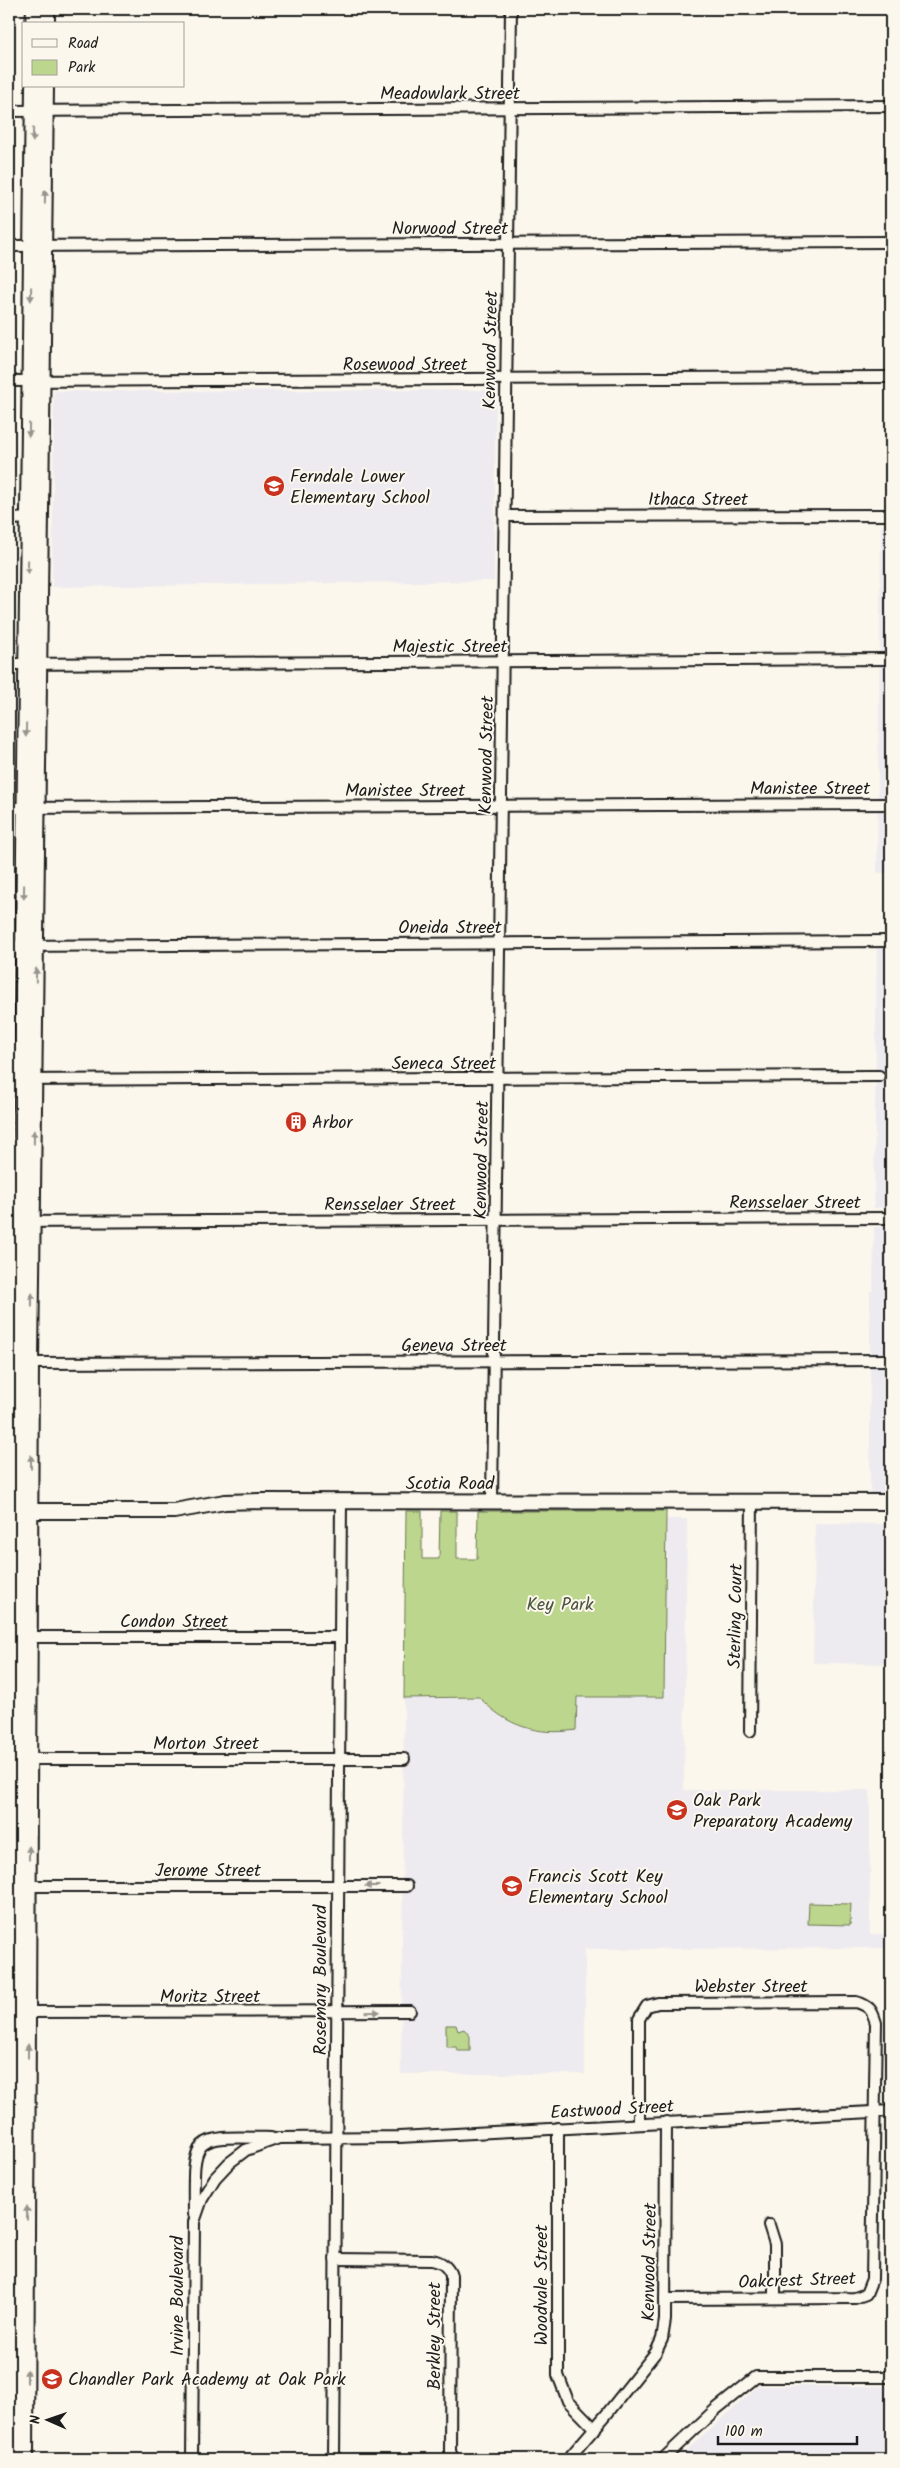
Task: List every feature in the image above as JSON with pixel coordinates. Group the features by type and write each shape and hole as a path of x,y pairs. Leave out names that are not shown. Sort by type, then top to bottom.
{"street":[{"path":"33,22 34,9"},
{"path":"47,9 47,22"},
{"name":"Kenwood Street","path":"492,1501 511,9"},
{"path":"26,2459 20,2395 17,2012 19,1511 24,1363 21,1222 22,1080 30,946 38,246 39,111 33,88"},
{"path":"39,111 45,88"},
{"name":"Meadowlark Street","path":"9,111 891,106"},
{"name":"Norwood Street","path":"9,246 891,242"},
{"name":"Rosewood Street","path":"9,381 891,377"},
{"name":"Ithaca Street","path":"505,516 891,515"},
{"path":"9,519 35,518"},
{"name":"Majestic Street","path":"9,664 891,659"},
{"name":"Manistee Street","path":"9,808 891,804"},
{"name":"Oneida Street","path":"9,946 891,941"},
{"name":"Seneca Street","path":"22,1080 879,1076"},
{"name":"Rensselaer Street","path":"21,1222 891,1218"},
{"name":"Geneva Street","path":"24,1363 891,1360"},
{"name":"Sterling Court","path":"750,1731 752,1501"},
{"name":"Scotia Road","path":"19,1511 174,1511 233,1502 891,1502"},
{"name":"Rosemary Boulevard","path":"334,2459 341,1502"},
{"name":"Condon Street","path":"19,1637 340,1637"},
{"name":"Morton Street","path":"18,1759 404,1759"},
{"name":"Jerome Street","path":"18,1886 407,1886"},
{"name":"Webster Street","path":"639,2123 640,2019 647,2006 658,2003 856,2002 869,2006 876,2023 874,2111"},
{"name":"Moritz Street","path":"17,2012 336,2013 410,2011"},
{"name":"Oakcrest Street","path":"665,2299 855,2298 863,2296 869,2290 872,2280 874,2111"},
{"name":"Eastwood Street","path":"336,2137 399,2137 891,2111"},
{"name":"Kenwood Street","path":"568,2459 656,2352 664,2329 666,2122"},
{"name":"Woodvale Street","path":"558,2128 558,2375 568,2401 594,2429"},
{"name":"Irvine Boulevard","path":"192,2459 193,2170 195,2155 202,2144 219,2136 336,2137"},
{"name":"Irvine Boulevard","path":"194,2222 202,2199 215,2178 229,2163 246,2150 279,2138"},
{"path":"769,2225 775,2244 775,2298"},
{"name":"Berkley Street","path":"335,2259 432,2260 439,2261 448,2270 451,2276 450,2446 453,2459"},
{"path":"663,2459 716,2410 756,2378 891,2377"},
{"path":"13,2459 20,2395"}],"shaded area":[{"name":"Ferndale Lower Elementary School","path":"496,390 494,581 52,587 54,391"},
{"path":"881,526 891,526 891,873 877,873"},
{"path":"877,935 891,935 891,1207 874,1208"},
{"path":"874,1227 891,1227 891,1494 870,1494 870,1291 873,1291"},
{"path":"666,1519 687,1519 684,1790 870,1790 870,1934 891,1934 891,1948 585,1949 585,2074 401,2074 404,1698 663,1697"},
{"path":"815,1523 891,1524 891,1664 813,1663"},
{"path":"758,2386 891,2386 891,2459 677,2459"}],"green space":[{"name":"Key Park","path":"406,1511 422,1511 422,1559 439,1559 440,1511 457,1511 457,1559 477,1559 478,1511 666,1511 664,1697 577,1697 576,1730 562,1731 535,1730 523,1727 500,1715 479,1697 404,1698"},
{"path":"809,1903 851,1904 850,1925 808,1924"},
{"path":"446,2025 456,2025 458,2031 464,2029 470,2036 470,2051 458,2051 456,2047 446,2047"}],"place":[{"name":"Ferndale Lower Elementary School","path":"274,486"},
{"name":"Arbor","path":"296,1122"},
{"name":"Oak Park Preparatory Academy","path":"677,1810"},
{"name":"Francis Scott Key Elementary School","path":"512,1886"},
{"name":"Chandler Park Academy at Oak Park","path":"52,2379"}]}
